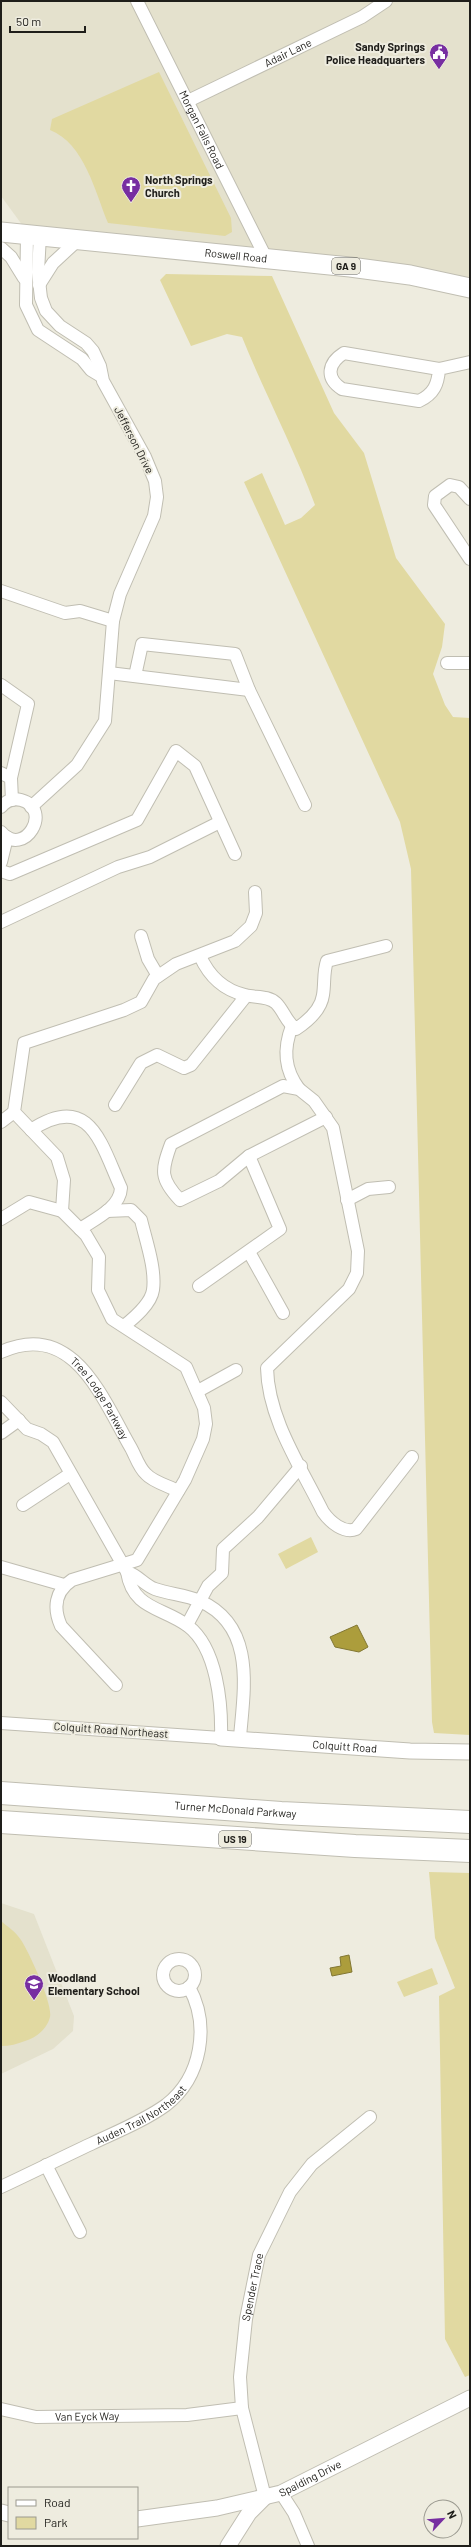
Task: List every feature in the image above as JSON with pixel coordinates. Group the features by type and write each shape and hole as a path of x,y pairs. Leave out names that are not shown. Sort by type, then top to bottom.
{"highway":[{"name":"Turner McDonald Parkway","path":"1,1793 281,1813 470,1822"},
{"name":"US 19","path":"1,1822 355,1846 470,1851"}],"main road":[{"name":"Roswell Road","path":"1,232 266,258 410,275 470,288"}],"street":[{"name":"Morgan Falls Road","path":"137,1 266,258"},
{"name":"Adair Lane","path":"188,101 362,17 386,1"},
{"name":"Jefferson Drive","path":"33,235 24,278 26,305 38,330 82,359 91,370 101,376"},
{"name":"Jefferson Drive","path":"33,235 40,285 46,311 60,326 86,343 93,351 100,366 101,376 145,457 155,481 156,508 120,594 112,621"},
{"path":"40,285 44,274 79,239"},
{"name":"Jefferson Drive","path":"1,248 11,257 24,278"},
{"path":"439,369 438,384 426,398 419,401 342,390 333,381 330,370 333,362 344,353 439,369 470,362"},
{"path":"470,499 459,487 450,485 434,496 434,504 470,559"},
{"path":"1,591 65,614 80,611 112,621 105,721 90,748 77,766 31,807"},
{"path":"135,676 142,644 235,654 248,690 304,805"},
{"path":"447,663 470,662"},
{"path":"109,673 248,690"},
{"path":"1,685 28,704 6,776 12,800"},
{"path":"1,871 10,874 137,820 176,751 195,766 235,854"},
{"path":"1,807 12,800 23,801 31,807 36,818 30,834 19,839 4,835 1,862"},
{"path":"1,922 118,867 150,857 220,822"},
{"path":"1,1122 14,1112 24,1043 124,1010 141,1002 154,979 176,964 235,942 251,926 256,913 255,892"},
{"path":"142,936 148,959 158,976"},
{"path":"200,956 208,973 225,987 246,996 266,998 276,1003 292,1026 296,1029 310,1020 323,996 323,971 327,961 386,946"},
{"path":"115,1105 141,1063 157,1054 184,1068 191,1065 246,996"},
{"path":"292,1026 286,1042 286,1062 292,1080 299,1089 314,1101 333,1128 358,1251 357,1273 349,1288 267,1368 271,1400 301,1466 328,1520 344,1529 354,1530 412,1457"},
{"path":"299,1089 283,1086 170,1144 163,1165 167,1186 180,1200 219,1181 249,1156 326,1118"},
{"path":"14,1112 57,1157 64,1180 62,1211"},
{"path":"31,1130 58,1117 82,1118 89,1124 121,1188 120,1196 107,1211 80,1229"},
{"path":"199,1286 280,1230 249,1156"},
{"path":"347,1200 368,1189 389,1187"},
{"path":"1,1219 29,1202 62,1211 80,1229 99,1257 98,1290 112,1319 186,1368 198,1391 204,1408 206,1424 203,1439 178,1491 137,1560 124,1569 82,1575 64,1585 59,1593 56,1608 61,1626 116,1685"},
{"path":"107,1211 131,1210 137,1214 141,1220 152,1270 153,1290 150,1298 124,1326"},
{"path":"249,1252 283,1313"},
{"name":"Tree Lodge Parkway","path":"1,1352 18,1344 46,1345 75,1359 93,1380 146,1474 178,1491"},
{"path":"198,1391 236,1370"},
{"path":"1,1402 27,1429 41,1434 53,1442 124,1569 128,1582 138,1596 150,1608 187,1625 200,1638 211,1659 221,1718 221,1738"},
{"path":"1,1433 19,1420"},
{"path":"187,1625 208,1586 222,1573 223,1549 258,1517 301,1466"},
{"path":"23,1505 70,1474"},
{"path":"1,1566 64,1585"},
{"path":"124,1569 134,1574 144,1584 155,1589 200,1601 223,1618 234,1634 241,1649 245,1679 240,1737"},
{"name":"Colquitt Road Northeast","path":"1,1723 221,1738"},
{"name":"Colquitt Road","path":"221,1738 240,1737 410,1751 470,1752"},
{"name":"Auden Trail Northeast","path":"1,2187 153,2114 180,2091 194,2069 201,2042 200,2014 189,1987"},
{"name":"Spender Trace","path":"265,2497 242,2408 240,2377 246,2318 259,2255 290,2192 312,2164 370,2117"},
{"path":"46,2165 80,2232"},
{"name":"Spalding Drive","path":"138,2519 217,2508 281,2493 470,2398"},
{"name":"Van Eyck Way","path":"1,2408 36,2417 174,2415 222,2412 242,2408"},
{"path":"281,2493 294,2513 308,2546"},
{"path":"228,2546 250,2513 265,2497"}],"shaded area":[{"path":"1,1 470,1 470,292 28,233 1,196"},
{"path":"357,1625 368,1647 359,1652 335,1647 330,1637"},
{"name":"Woodland Elementary School","path":"1,1903 34,1914 74,2016 73,2031 53,2049 1,2074"},
{"path":"349,1955 352,1972 332,1976 330,1968 341,1966 340,1957"}],"green space":[{"path":"159,72 231,218 232,232 225,236 108,223 93,184 80,157 72,146 62,137 50,130 52,119"},
{"path":"166,274 272,276 334,413 364,453 396,558 445,624 442,647 433,674 445,705 453,717 470,718 470,1735 434,1733 432,1722 411,869 400,822 244,482 262,473 285,525 301,518 315,505 307,484 242,337 227,334 191,346 160,280"},
{"path":"311,1537 318,1552 286,1569 278,1554"},
{"path":"429,1872 470,1873 470,2375 465,2377 445,2339 439,1996 455,1988 435,1938"},
{"path":"1,1921 19,1937 25,1946 40,1978 50,2010 49,2021 44,2029 29,2040 7,2046 1,2046"},
{"path":"432,1968 438,1984 404,1997 397,1982"}],"place":[{"name":"Sandy Springs Police Headquarters","path":"439,70"},
{"name":"North Springs Church","path":"131,203"},
{"name":"Woodland Elementary School","path":"34,2001"}]}
